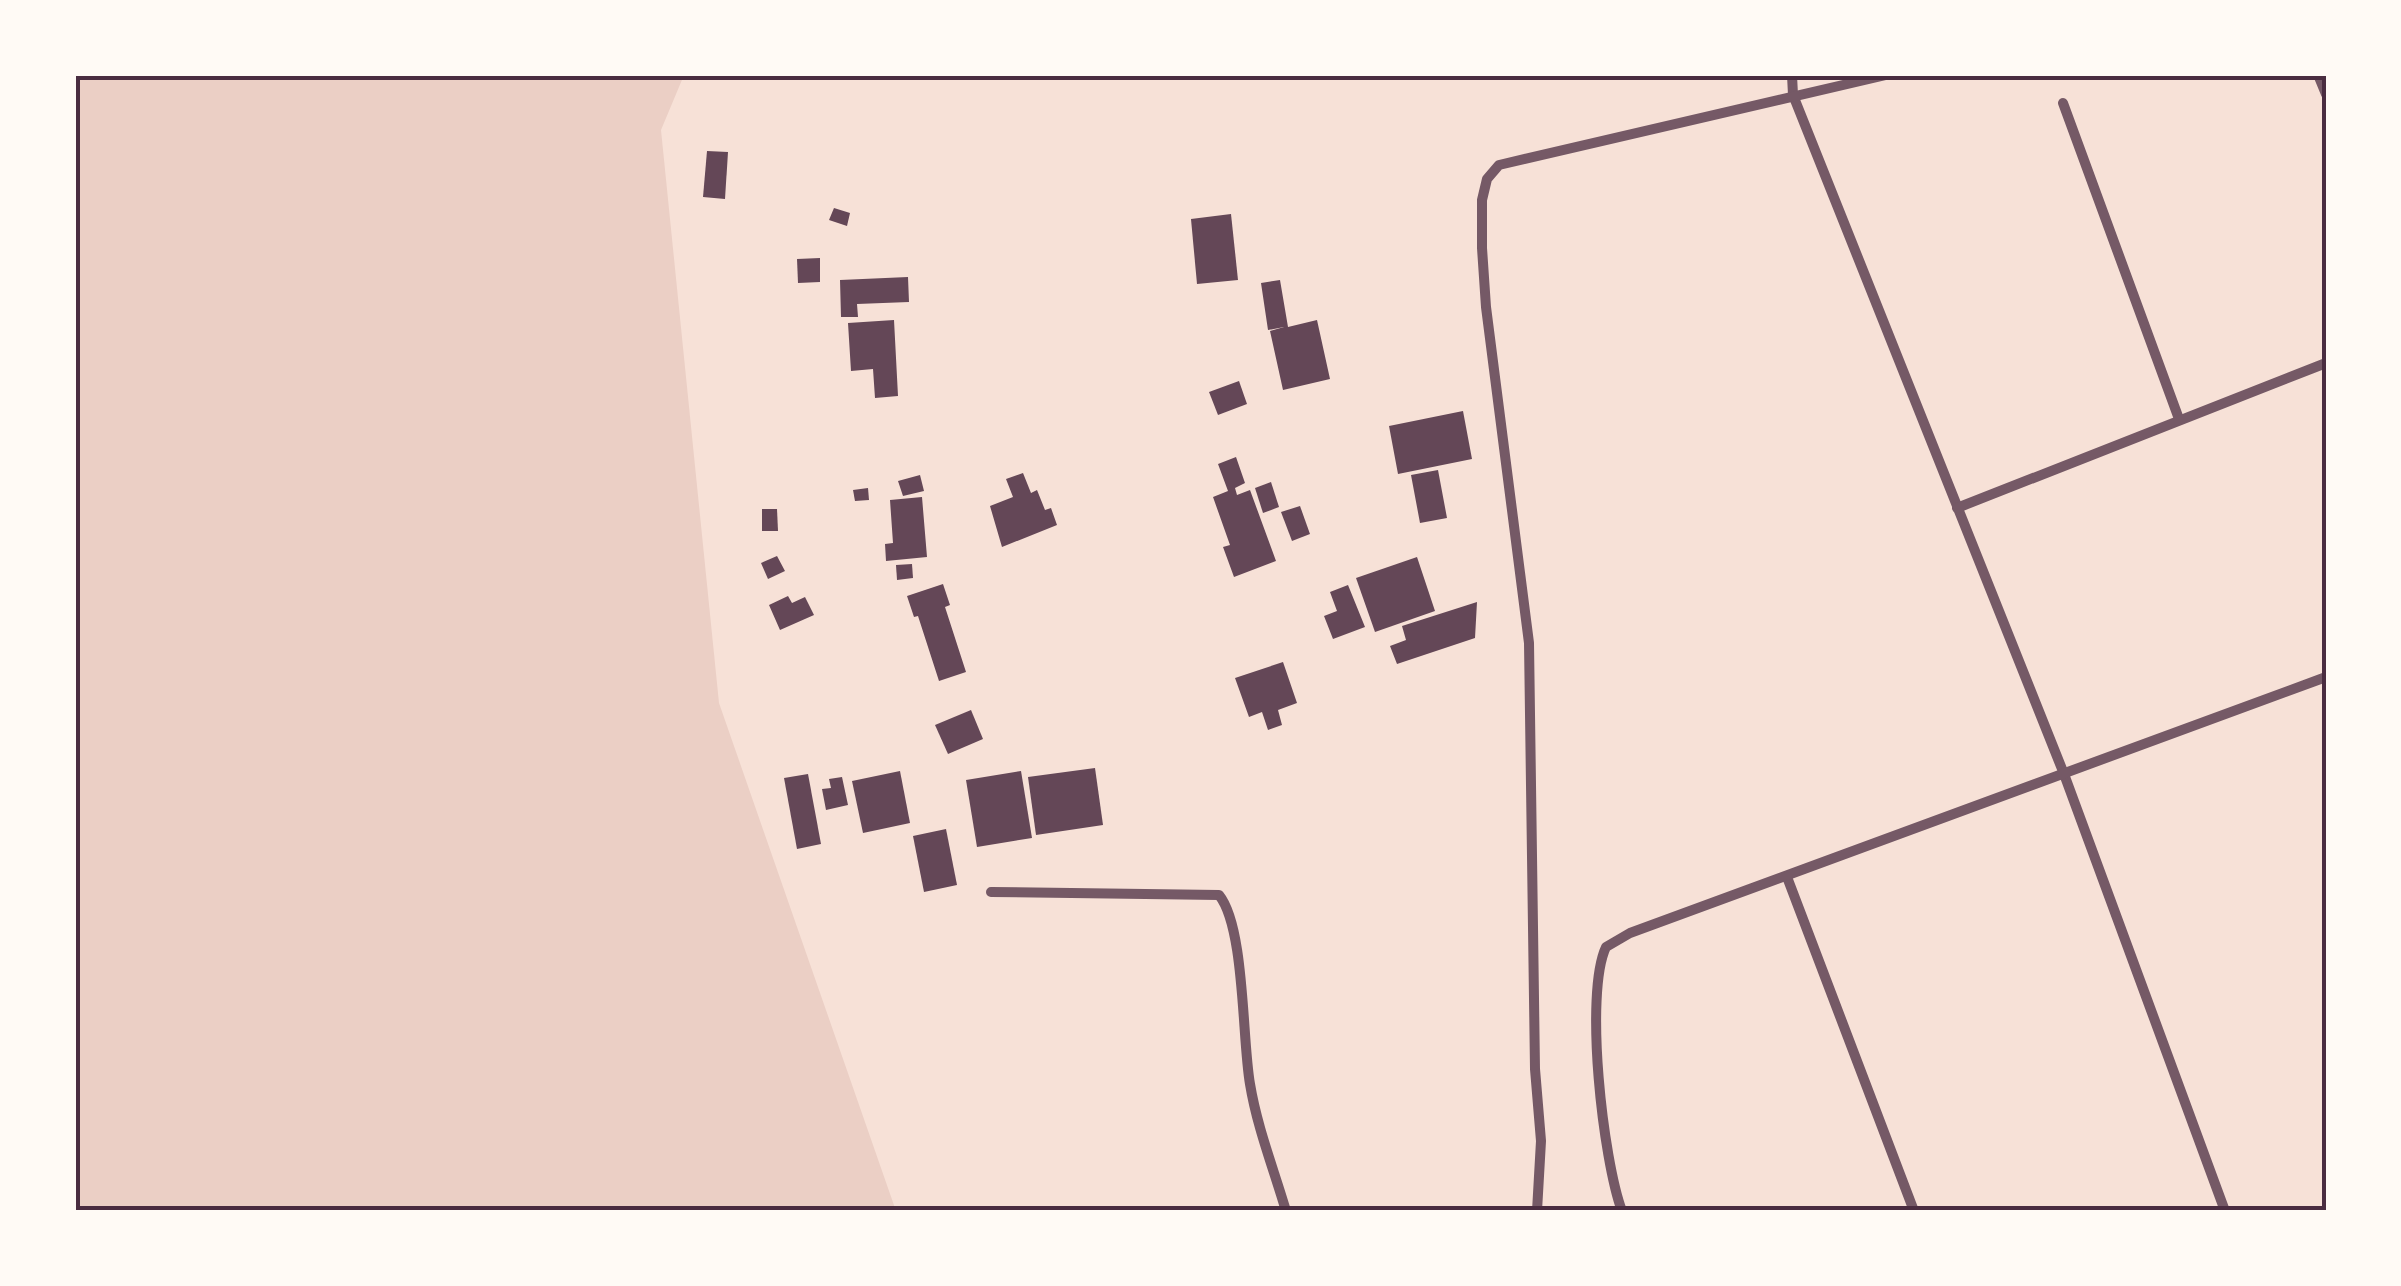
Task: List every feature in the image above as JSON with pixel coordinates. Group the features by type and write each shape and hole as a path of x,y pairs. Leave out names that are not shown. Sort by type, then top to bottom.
{"street":[{"path":"1792,75 1793,95 2064,774 2224,1211"},
{"path":"1537,1211 1540,1117 1535,1050 1529,642 1486,307 1482,200 1487,179 1499,164 1886,75"},
{"path":"2320,77 2326,94"},
{"path":"2063,103 2179,419"},
{"path":"1957,508 2326,363"},
{"path":"1622,1211 1600,1116 1596,973 1606,947 1630,932 1787,878 2326,678"},
{"path":"1787,878 1914,1211"},
{"path":"992,892 1219,894 1230,916 1235,945 1250,1087 1286,1211"}],"shaded area":[{"path":"75,75 684,75 661,130 719,703 896,1211 75,1211"}],"building":[{"path":"707,151 728,152 725,199 703,197"},
{"path":"834,208 850,213 847,226 829,220"},
{"path":"1231,214 1238,280 1197,284 1191,219"},
{"path":"820,258 820,282 798,283 797,259"},
{"path":"908,277 909,302 857,304 858,317 841,317 840,280"},
{"path":"1280,280 1288,327 1317,320 1330,379 1283,390 1270,331 1284,327 1268,330 1261,283"},
{"path":"894,320 898,396 875,398 873,369 851,371 848,323"},
{"path":"1239,381 1247,404 1218,415 1209,392"},
{"path":"1463,411 1472,459 1398,474 1389,426"},
{"path":"1236,457 1245,483 1235,488 1237,495 1250,490 1276,561 1234,577 1223,547 1230,545 1213,497 1228,491 1218,464"},
{"path":"1438,470 1447,518 1420,523 1411,475"},
{"path":"1023,473 1031,493 1037,490 1045,510 1051,508 1057,525 1002,547 990,506 1013,497 1006,479"},
{"path":"920,475 924,491 903,496 898,481"},
{"path":"1271,482 1279,507 1263,513 1255,488"},
{"path":"868,488 869,500 855,501 853,490"},
{"path":"922,497 927,557 886,561 885,544 893,543 890,500"},
{"path":"1300,506 1310,534 1292,541 1281,512"},
{"path":"762,509 777,509 778,531 762,531"},
{"path":"777,556 785,571 768,579 761,563"},
{"path":"1417,557 1435,611 1375,632 1356,578"},
{"path":"912,564 913,578 897,580 896,565"},
{"path":"943,584 950,605 945,607 966,672 939,681 918,616 914,617 907,596"},
{"path":"1348,585 1365,627 1333,639 1324,616 1337,611 1330,592"},
{"path":"788,596 792,603 805,597 814,615 780,630 769,605"},
{"path":"1477,602 1475,638 1397,664 1390,646 1406,640 1402,626"},
{"path":"1283,662 1297,703 1278,710 1282,725 1268,730 1262,712 1249,717 1235,678"},
{"path":"971,710 983,739 948,754 935,725"},
{"path":"1095,768 1103,825 1036,835 1028,777"},
{"path":"900,771 910,823 863,833 852,781"},
{"path":"1021,771 1032,838 977,847 966,780"},
{"path":"808,774 821,844 797,849 784,778"},
{"path":"842,777 848,805 826,810 822,789 831,788 829,779"},
{"path":"946,829 957,885 924,892 913,836"}]}
